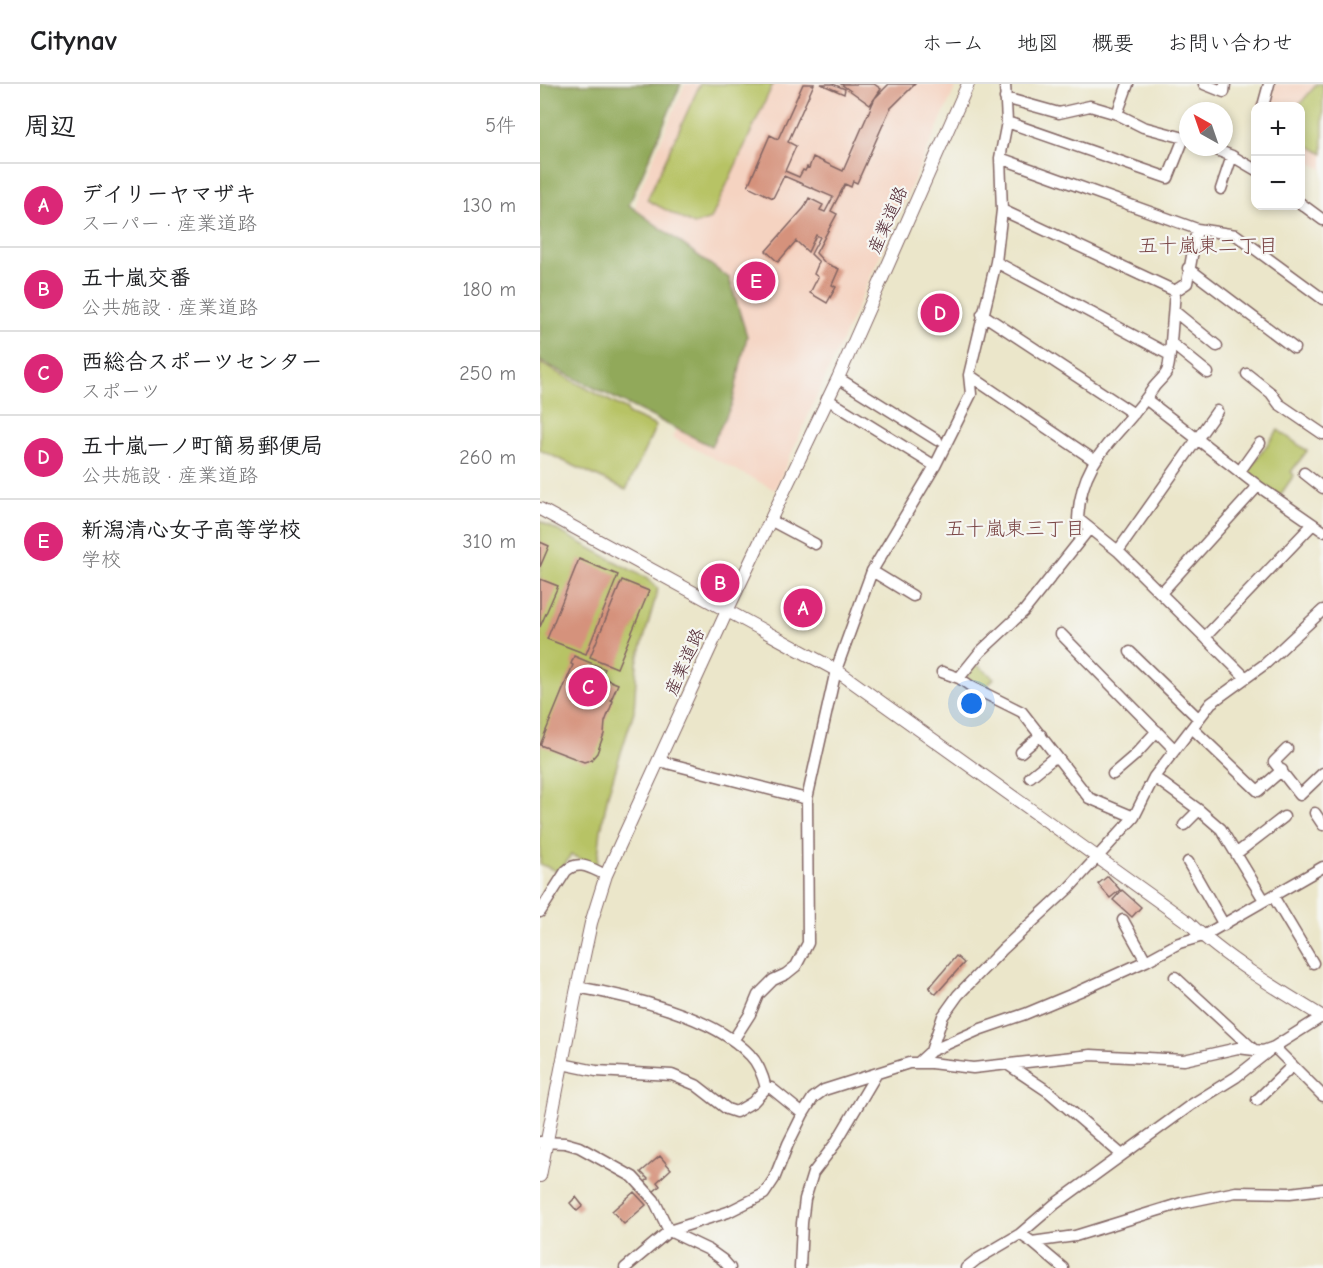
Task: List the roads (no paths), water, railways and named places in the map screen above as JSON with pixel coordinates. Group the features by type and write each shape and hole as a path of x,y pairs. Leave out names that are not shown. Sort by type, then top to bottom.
{"street":[{"name":"産業道路","path":"540,1176 543,1143 591,923 606,875 727,611 838,378 968,84"},
{"path":"734,1039 750,1014 758,995 773,980 796,966 808,943 807,799 836,670 872,571 935,466 970,394 969,375 996,262 1002,210 1000,158 1007,122 1005,84"},
{"path":"1117,114 1128,84"},
{"path":"1204,84 1224,92 1225,84"},
{"path":"1264,102 1269,84"},
{"path":"1005,98 1059,113 1090,106 1117,114 1143,127 1179,136"},
{"path":"1007,122 1168,178 1179,154"},
{"path":"1221,189 1232,156 1251,167"},
{"path":"1000,158 1197,229 1236,235 1323,299"},
{"path":"1305,207 1323,220"},
{"path":"1002,210 1175,291"},
{"path":"1175,291 1187,283 1197,229"},
{"path":"996,262 1170,355"},
{"path":"1188,268 1294,348"},
{"path":"1175,291 1167,372 1147,400 1094,460 1081,488 1078,519 1119,551 1245,677"},
{"path":"1174,311 1217,346"},
{"path":"982,314 1134,414"},
{"path":"1171,343 1208,373"},
{"path":"1247,374 1271,393 1279,404 1323,434"},
{"path":"969,375 1094,460"},
{"path":"838,378 937,440"},
{"path":"828,399 935,466"},
{"path":"1147,400 1258,486 1323,531"},
{"path":"1119,551 1217,411"},
{"path":"1240,471 1260,443"},
{"path":"1304,473 1323,488"},
{"path":"1161,593 1258,486"},
{"path":"540,509 836,670 1190,923 1203,936 1273,985 1323,1016 1274,1047 1236,1077 1191,1105 1055,1204 1020,1234 966,1268"},
{"path":"770,520 816,544"},
{"path":"1205,637 1313,524"},
{"path":"959,678 980,652 1024,611 1089,529"},
{"path":"872,571 913,596"},
{"path":"931,1051 943,1016 958,994 1069,888 1134,817 1154,777 1211,703 1265,664 1321,615"},
{"path":"1061,634 1175,750"},
{"path":"1130,652 1258,791 1282,770"},
{"path":"942,672 959,678 1022,712 1089,798 1134,817"},
{"path":"1113,774 1134,756 1157,731"},
{"path":"1021,752 1041,735"},
{"path":"1287,749 1274,762 1300,795 1323,773"},
{"path":"1030,777 1056,756"},
{"path":"659,761 807,799"},
{"path":"1154,777 1221,829 1313,963"},
{"path":"1184,825 1199,810"},
{"path":"1315,813 1323,825"},
{"path":"1237,853 1284,817"},
{"path":"1188,862 1224,925"},
{"path":"540,912 571,866 584,865 606,875"},
{"path":"919,1062 931,1051 981,1029 1025,1014 1146,961 1179,944 1203,936 1323,867"},
{"path":"1124,920 1146,961"},
{"path":"1175,977 1253,1048"},
{"path":"577,987 625,995 704,1024 734,1039 752,1056 766,1088"},
{"path":"625,1268 669,1231 728,1212 764,1194 774,1179 788,1143 803,1114 813,1098 824,1090 919,1062 973,1068 1091,1055 1184,1060 1238,1048 1263,1051 1274,1047"},
{"path":"1274,1047 1323,1096"},
{"path":"562,1064 596,1071 672,1076 696,1085 727,1109 736,1112 753,1102 766,1088"},
{"path":"1007,1064 1057,1098 1122,1155"},
{"path":"1257,1100 1292,1066"},
{"path":"800,1268 801,1223 813,1173 835,1144 877,1073"},
{"path":"766,1088 771,1088 803,1114"},
{"path":"543,1143 565,1143 579,1147 633,1177 654,1200 669,1231 709,1250 730,1268"},
{"path":"1032,1242 1075,1236 1182,1203 1236,1192 1290,1193 1323,1189"},
{"path":"1020,1234 1063,1268"}],"place":[{"name":"新潟清心女子高等学校","path":"756,281"},
{"name":"五十嵐一ノ町簡易郵便局","path":"940,313"},
{"name":"五十嵐交番","path":"720,583"},
{"name":"デイリーヤマザキ","path":"803,608"},
{"name":"西総合スポーツセンター","path":"588,687"}],"district":[{"name":"五十嵐東二丁目","path":"1208,245"},
{"name":"五十嵐東三丁目","path":"1015,528"}]}
